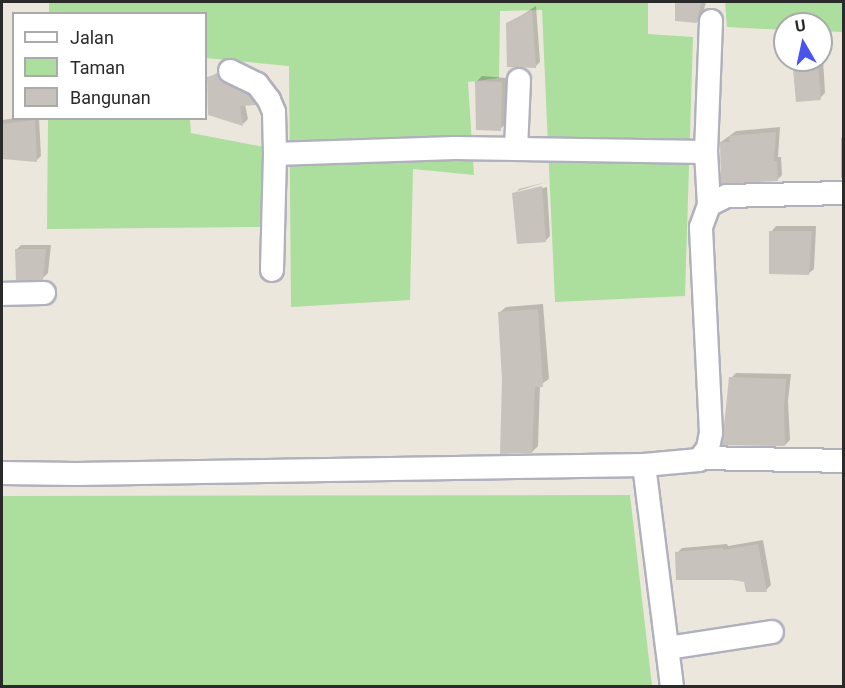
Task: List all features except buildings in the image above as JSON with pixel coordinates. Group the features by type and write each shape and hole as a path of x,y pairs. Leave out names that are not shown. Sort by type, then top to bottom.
{"street":[{"path":"702,458 708,448 711,433 701,227 709,205 706,152 711,21"},
{"path":"230,71 257,84 269,100 274,112 272,270"},
{"path":"516,149 519,80"},
{"path":"275,154 516,149 706,152"},
{"path":"709,205 727,196 843,193"},
{"path":"2,294 44,293"},
{"path":"2,473 76,474 644,465 693,462 702,458 843,461"},
{"path":"644,465 672,687"},
{"path":"668,648 772,632"}],"green space":[{"path":"49,2 648,2 648,34 693,37 685,296 555,302 542,10 500,11 499,78 468,82 474,175 413,169 410,300 291,307 289,66 207,58 207,12 49,12"},
{"path":"725,2 843,2 843,32 833,32 833,12 773,12 773,29 727,27"},
{"path":"48,120 190,120 191,133 264,147 260,227 47,229"},
{"path":"630,495 652,686 2,686 2,496"}]}
